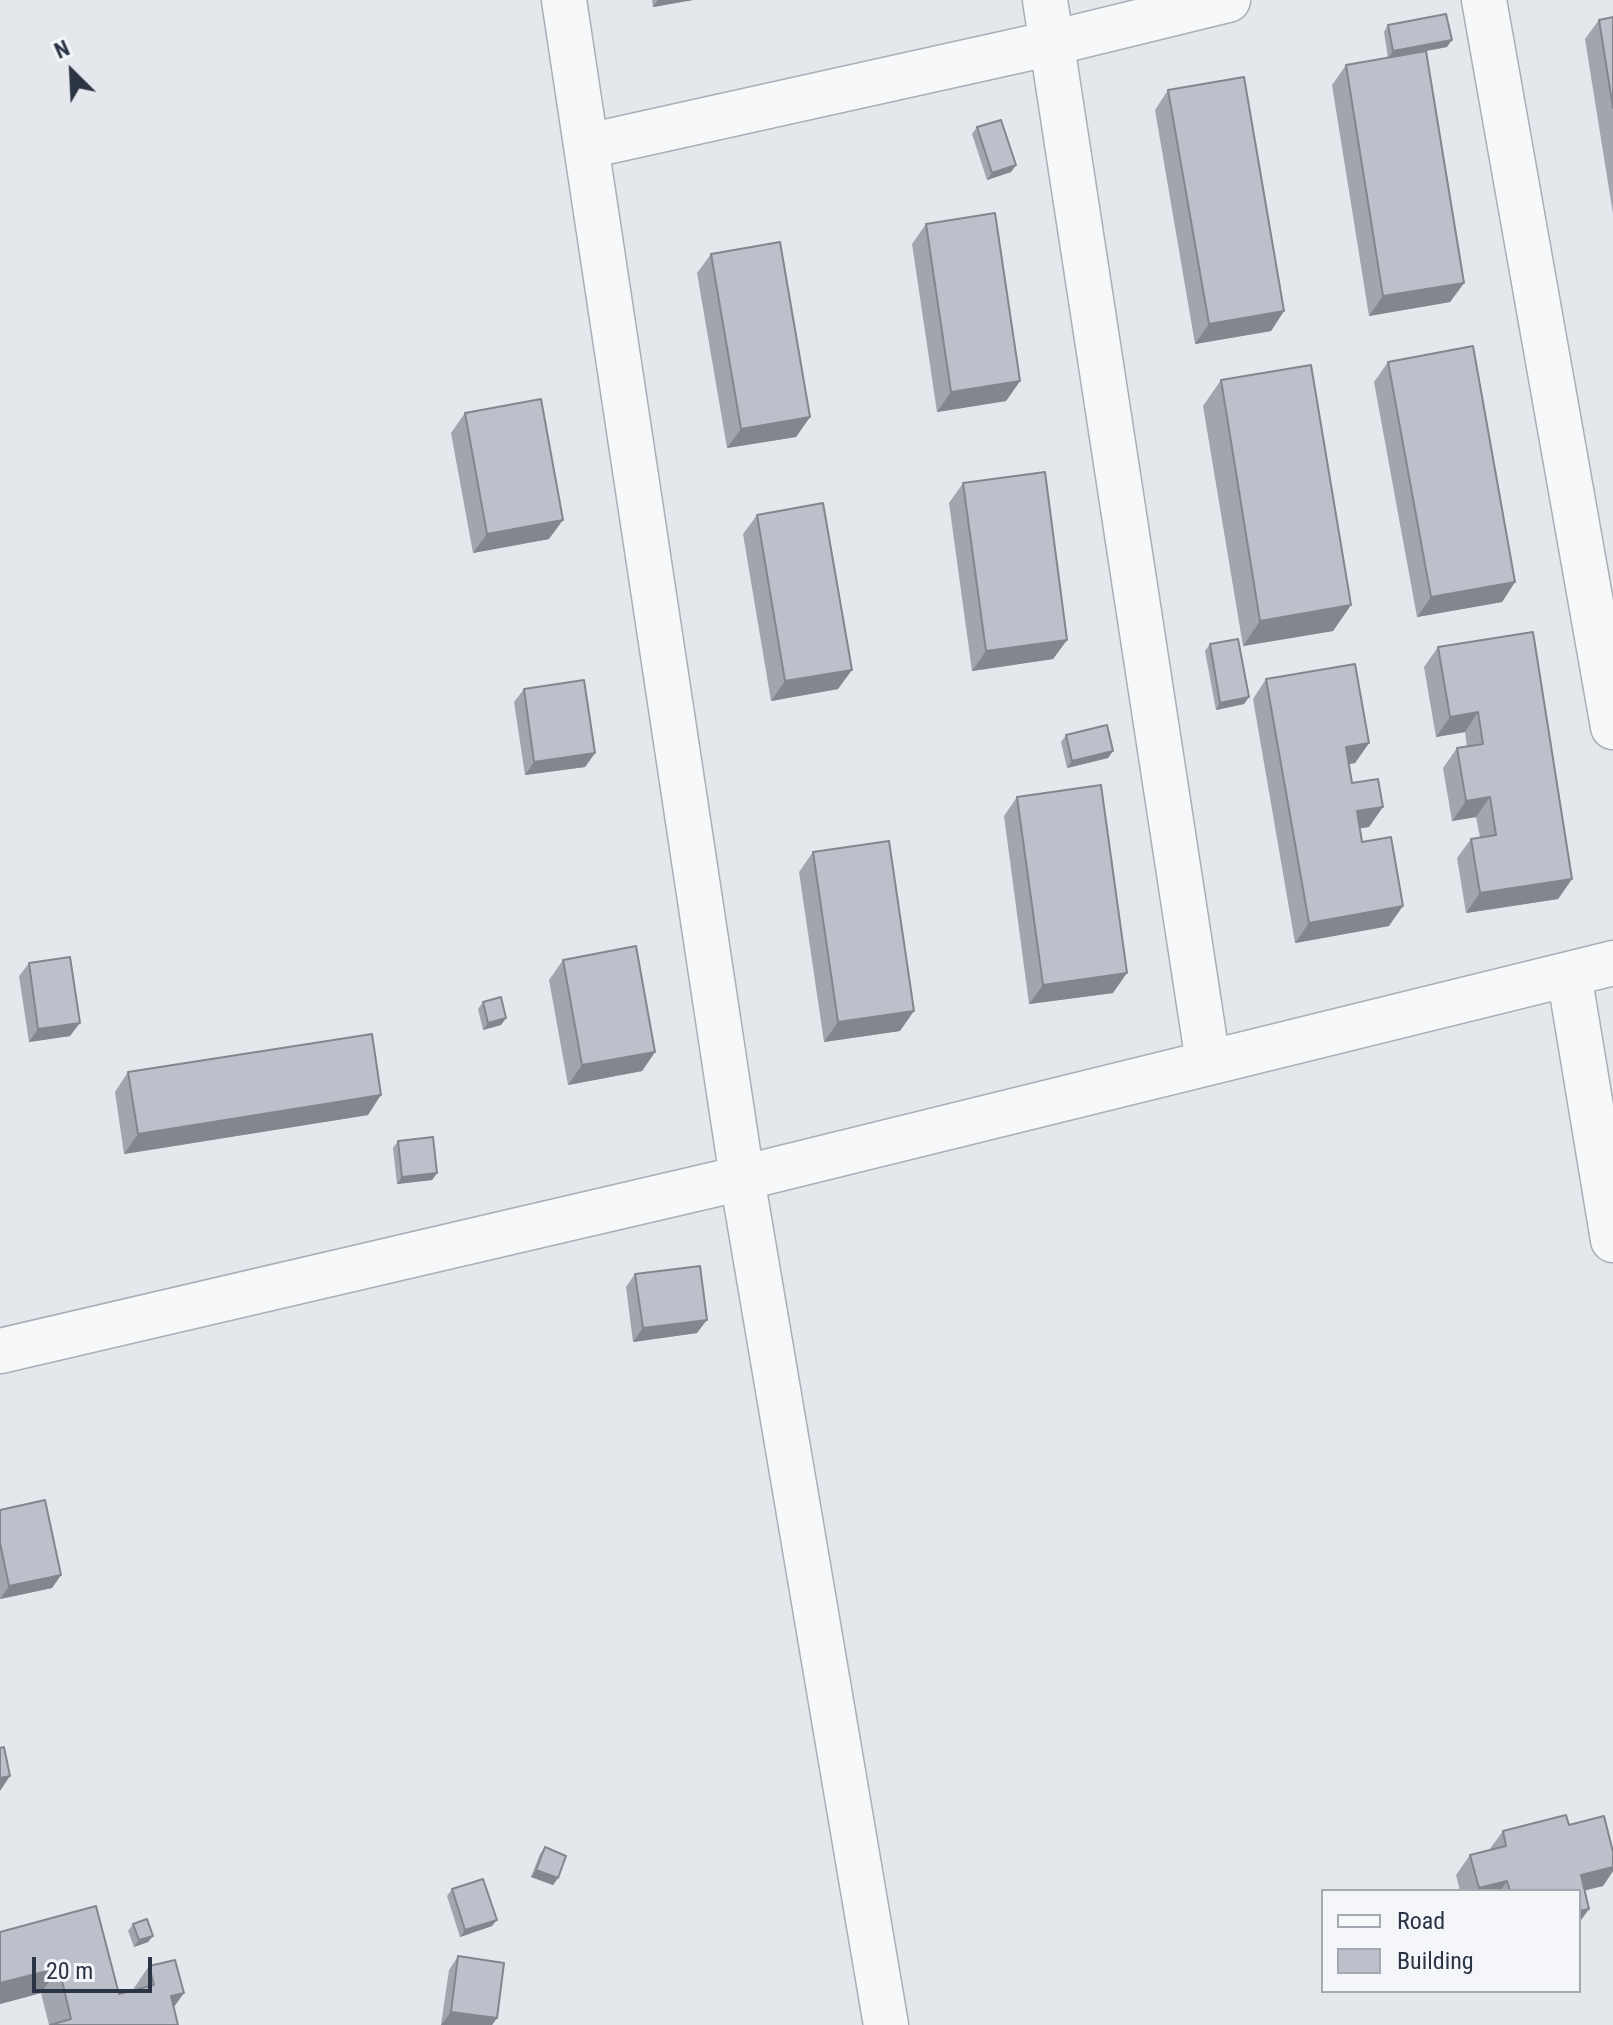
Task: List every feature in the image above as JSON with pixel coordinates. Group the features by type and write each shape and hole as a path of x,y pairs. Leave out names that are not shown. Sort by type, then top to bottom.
{"street":[{"path":"564,0 742,1178 886,2025"},
{"path":"1045,0 1208,1062"},
{"path":"588,146 1052,43 1228,0"},
{"path":"1484,0 1613,727"},
{"path":"0,1351 742,1178 1613,963"},
{"path":"1569,974 1613,1240"}],"building":[{"path":"1446,14 1452,40 1393,51 1388,25"},
{"path":"1613,17 1613,108 1599,20"},
{"path":"1426,51 1464,283 1383,296 1346,65"},
{"path":"1244,77 1284,311 1209,324 1168,90"},
{"path":"1001,120 1016,165 992,173 977,127"},
{"path":"995,213 1020,381 951,392 926,224"},
{"path":"780,242 810,417 741,429 711,254"},
{"path":"1473,346 1515,582 1431,597 1388,362"},
{"path":"1311,365 1351,605 1260,621 1221,380"},
{"path":"541,399 563,520 487,534 465,413"},
{"path":"1045,472 1067,640 986,651 963,483"},
{"path":"823,503 852,670 785,681 757,515"},
{"path":"1533,632 1572,879 1480,893 1471,839 1496,835 1490,797 1466,801 1457,748 1483,744 1478,712 1450,717 1438,647"},
{"path":"1238,639 1249,697 1220,703 1210,644"},
{"path":"1355,664 1369,743 1346,747 1352,783 1378,779 1383,807 1357,811 1362,842 1391,837 1403,906 1309,923 1266,679"},
{"path":"584,680 595,753 534,762 524,689"},
{"path":"1107,725 1113,751 1072,761 1066,735"},
{"path":"1101,785 1127,973 1043,985 1017,797"},
{"path":"889,841 914,1011 838,1022 813,852"},
{"path":"636,946 655,1052 582,1065 563,960"},
{"path":"70,957 80,1023 38,1029 29,963"},
{"path":"501,997 506,1018 488,1023 483,1002"},
{"path":"372,1034 381,1095 138,1134 128,1072"},
{"path":"433,1137 437,1173 402,1177 398,1141"},
{"path":"700,1266 707,1320 643,1328 635,1274"},
{"path":"45,1500 61,1575 9,1586 0,1543 0,1510"},
{"path":"4,1747 10,1776 0,1778 0,1748"},
{"path":"1566,1815 1569,1825 1604,1816 1613,1852 1613,1867 1581,1875 1589,1909 1581,1911 1581,1889 1509,1889 1507,1881 1479,1888 1470,1855 1506,1846 1503,1831"},
{"path":"545,1847 566,1856 558,1878 536,1870"},
{"path":"483,1879 497,1920 465,1930 452,1889"},
{"path":"96,1906 119,1994 154,1985 149,1966 175,1960 184,1993 171,1996 178,2025 50,2025 71,2019 59,1968 0,1983 0,1932"},
{"path":"147,1919 153,1936 139,1940 133,1924"},
{"path":"458,1956 504,1963 497,2018 451,2012"}]}
